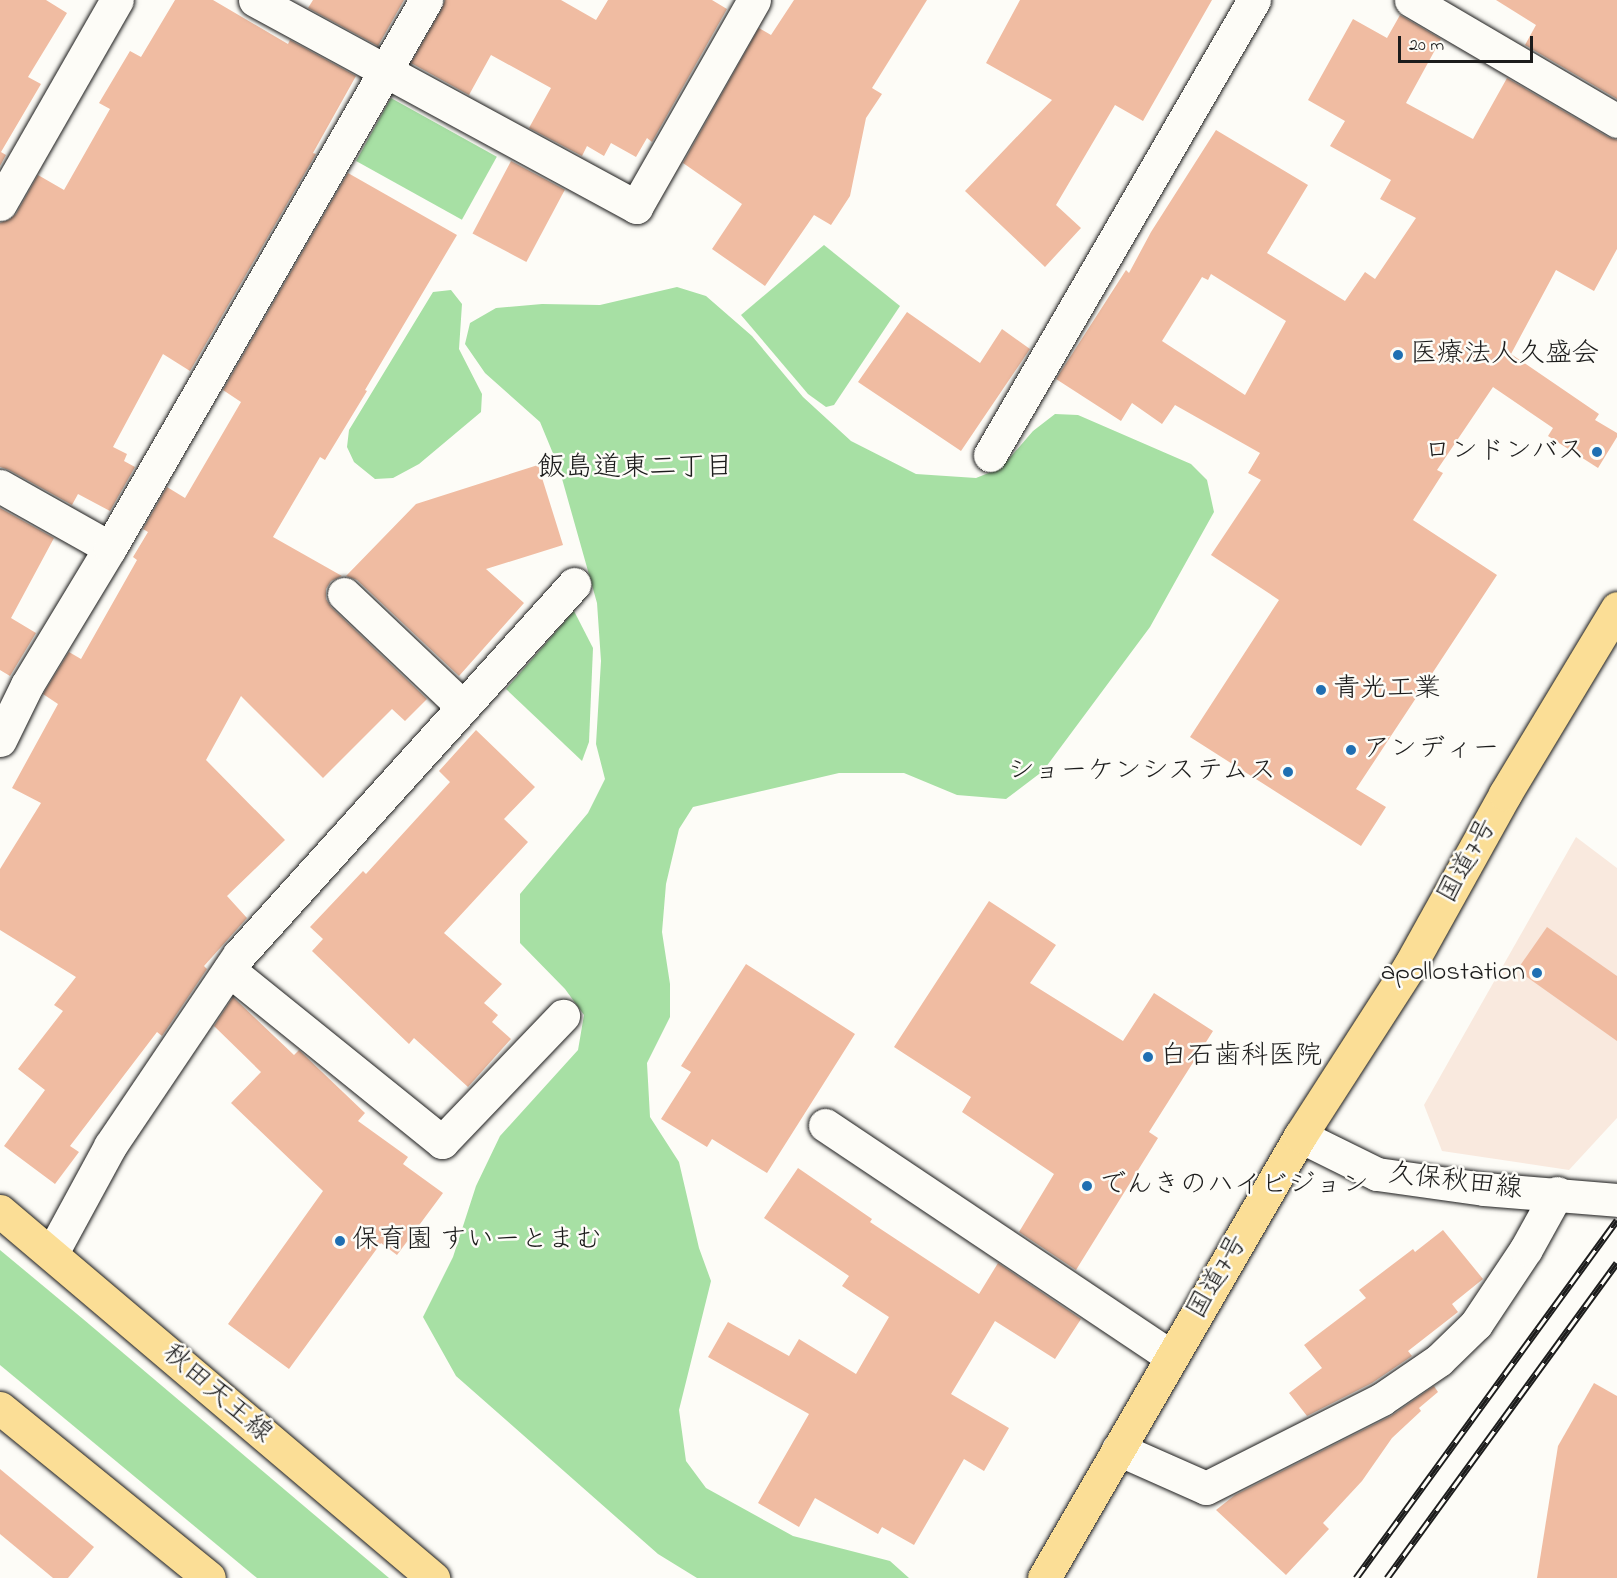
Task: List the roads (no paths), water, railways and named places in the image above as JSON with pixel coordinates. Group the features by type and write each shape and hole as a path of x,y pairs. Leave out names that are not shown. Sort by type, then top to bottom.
{"main road":[{"name":"国道7号","path":"1044,1578 1300,1136 1410,965 1505,794 1617,608"},
{"name":"秋田天王線","path":"0,1211 52,1252 433,1578"},
{"path":"0,1408 209,1578"}],"street":[{"path":"0,204 117,0"},
{"path":"255,0 636,207 754,0"},
{"path":"0,740 27,685 110,548 426,0"},
{"path":"990,455 1254,0"},
{"path":"1411,0 1617,121"},
{"path":"0,486 110,548"},
{"path":"52,1252 110,1146 239,955 574,585"},
{"path":"344,594 463,707"},
{"path":"229,970 442,1143 563,1016"},
{"path":"825,1125 1172,1357"},
{"name":"久保秋田線","path":"1300,1136 1377,1174 1484,1189 1557,1193 1617,1200"},
{"path":"1118,1449 1206,1488 1382,1399 1439,1360 1476,1324 1526,1249 1557,1193"}],"railway":[{"path":"1356,1578 1617,1220"},
{"path":"1387,1578 1617,1263"}],"place":[{"name":"医療法人久盛会","path":"1398,355"},
{"name":"ロンドンバス","path":"1597,452"},
{"name":"青光工業","path":"1321,690"},
{"name":"アンディー","path":"1351,750"},
{"name":"ショーケンシステムス","path":"1288,772"},
{"name":"apollostation","path":"1537,973"},
{"name":"白石歯科医院","path":"1148,1057"},
{"name":"でんきのハイビジョン","path":"1087,1186"},
{"name":"保育園 すいーとまむ","path":"340,1241"}],"district":[{"name":"飯島道東二丁目","path":"635,469"}]}
